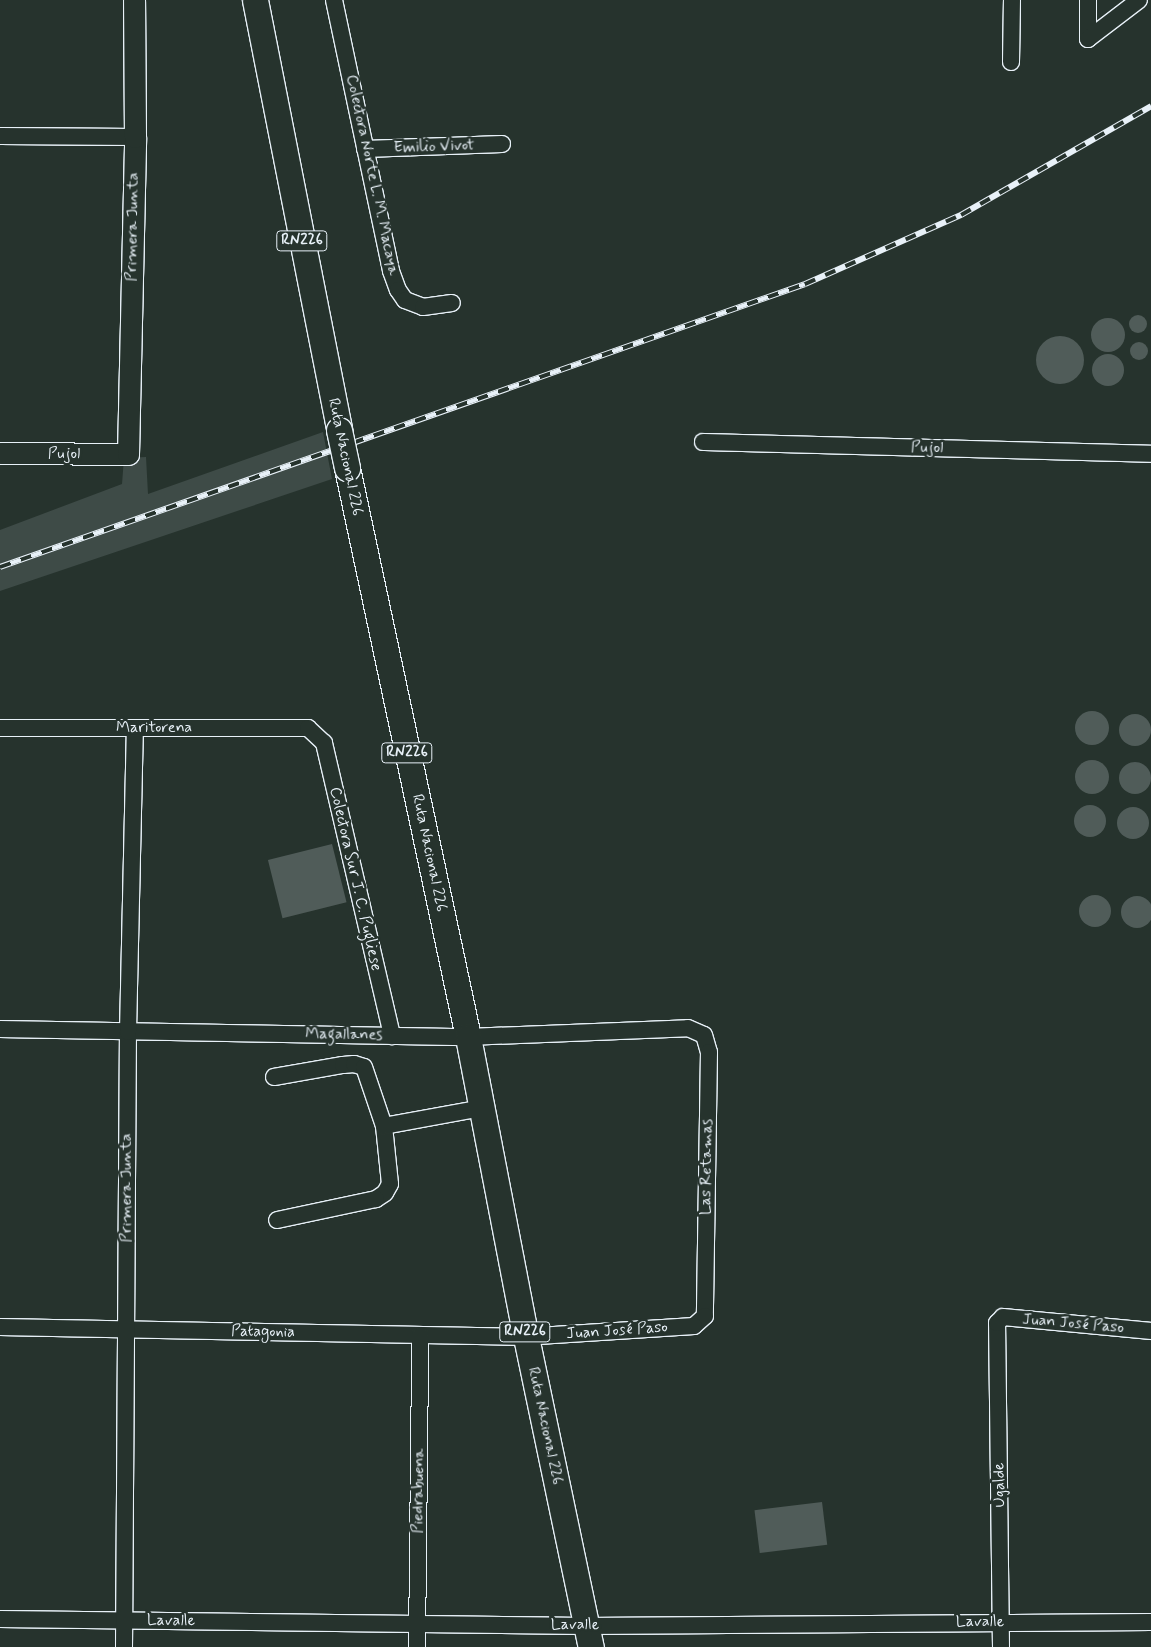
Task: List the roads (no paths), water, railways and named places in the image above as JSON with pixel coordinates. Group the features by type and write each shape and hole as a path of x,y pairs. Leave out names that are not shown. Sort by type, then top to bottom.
{"highway":[{"name":"Ruta Nacional 226","path":"255,0 339,430 468,1037 526,1337 589,1636"}],"main road":[{"name":"Primera Junta","path":"128,454 135,137 134,0"},
{"name":"Pujol","path":"0,453 128,454"}],"street":[{"name":"Colectora Norte L. M. Macaya","path":"334,0 392,272 398,290 405,300 422,307 452,303"},
{"path":"1011,62 1012,0"},
{"path":"1088,0 1088,39 1139,0"},
{"path":"0,136 135,137"},
{"name":"Emilio Vivot","path":"366,149 502,144"},
{"name":"Pujol","path":"703,442 1151,454"},
{"name":"Maritorena","path":"0,728 308,728"},
{"name":"Primera Junta","path":"124,1647 128,1032 135,728"},
{"name":"Colectora Sur J. C. Pugliese","path":"308,728 324,743 392,1036"},
{"name":"Magallanes","path":"0,1029 468,1037 688,1028"},
{"name":"Las Retamas","path":"688,1028 704,1035 709,1052 705,1316"},
{"path":"274,1076 354,1064 364,1066 384,1126 390,1184 386,1193 376,1199 277,1220"},
{"path":"384,1126 482,1108"},
{"name":"Juan José Paso","path":"526,1337 694,1326 705,1316"},
{"name":"Juan José Paso","path":"997,1323 1003,1317 1151,1331"},
{"name":"Ugalde","path":"997,1323 1001,1647"},
{"name":"Patagonia","path":"0,1327 526,1337"},
{"name":"Piedrabuena","path":"417,1647 420,1335"},
{"name":"Lavalle","path":"0,1619 417,1624 589,1636 1002,1622 1151,1622"}],"railway":[{"path":"0,567 805,284 961,215 1151,106"}]}
